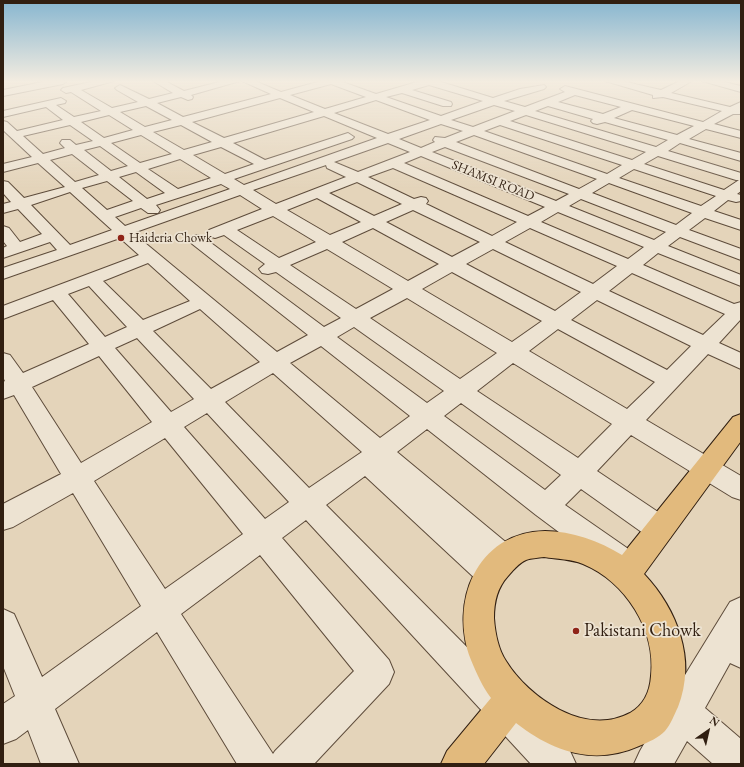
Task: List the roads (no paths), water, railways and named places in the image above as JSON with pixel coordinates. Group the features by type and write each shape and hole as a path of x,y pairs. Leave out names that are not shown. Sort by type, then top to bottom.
{"main road":[{"path":"628,572 741,423"},
{"path":"544,544 571,547 599,557 628,572 648,601 665,632 671,666 674,705 648,722 620,737 585,738 549,726 509,704 480,641 477,610 484,583 498,566 518,550 544,544"},
{"path":"460,764 509,704"}],"street":[{"path":"65,117 176,194"},
{"path":"6,134 90,117"},
{"path":"119,117 741,489"},
{"path":"174,117 265,165"},
{"path":"3,168 198,117"},
{"path":"286,117 311,127"},
{"path":"3,209 310,117"},
{"name":"SHAMSI ROAD","path":"332,117 741,281"},
{"path":"430,117 741,225"},
{"path":"391,141 421,133 455,117"},
{"path":"510,117 197,240 427,415 628,572"},
{"path":"543,117 741,178"},
{"path":"721,117 741,135"},
{"path":"721,117 741,148"},
{"path":"3,518 77,478 269,366 721,117"},
{"path":"721,117 741,158"},
{"path":"248,279 374,222 506,165 604,118 721,117 741,131"},
{"path":"499,121 635,165 736,192"},
{"path":"3,284 121,237 444,122"},
{"path":"247,125 275,138"},
{"path":"46,127 163,218"},
{"path":"105,216 140,204 146,204 367,131"},
{"path":"421,133 741,255"},
{"path":"6,134 121,237 498,566"},
{"path":"326,134 340,140"},
{"path":"289,145 741,362"},
{"path":"393,163 630,266 739,310 546,507"},
{"path":"3,185 68,252"},
{"path":"68,189 105,216 141,260 192,306 269,366"},
{"path":"3,274 68,252 121,237 163,218 247,192"},
{"path":"317,192 670,380"},
{"path":"3,726 308,504 703,212 736,192"},
{"path":"226,228 660,529"},
{"path":"3,231 10,250 53,236"},
{"path":"3,313 141,260"},
{"path":"92,279 308,504 509,704 557,764"},
{"path":"56,292 377,672 288,764"},
{"path":"192,306 101,346 8,378 77,478 258,764"},
{"path":"3,625 60,764"},
{"path":"653,764 674,705 736,635"},
{"path":"674,705 741,764"}],"place":[{"name":"Haideria Chowk","path":"121,238"},
{"name":"Pakistani Chowk","path":"576,631"}]}
